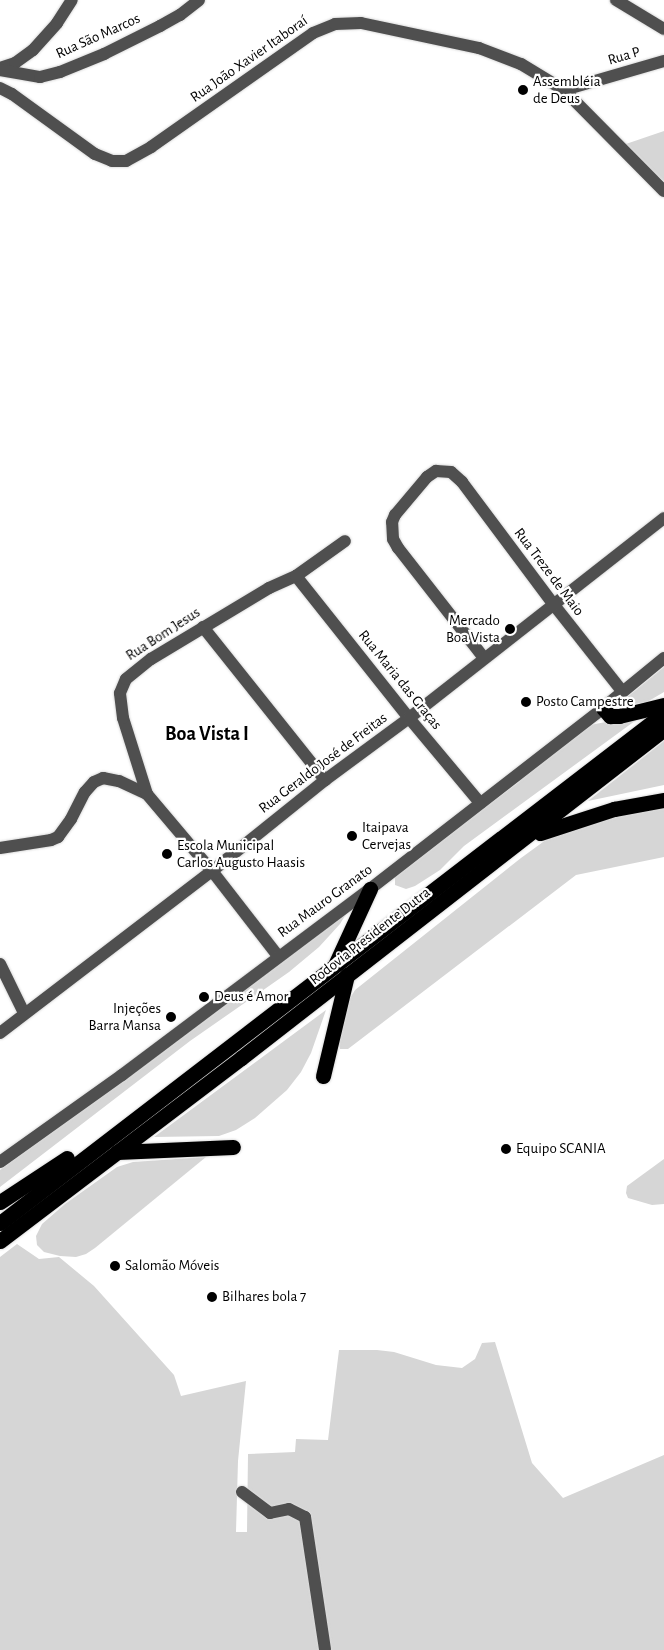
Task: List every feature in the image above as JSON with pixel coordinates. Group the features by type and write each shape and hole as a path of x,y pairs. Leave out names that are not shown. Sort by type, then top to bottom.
{"highway":[{"path":"603,708 610,716 619,716 664,706"},
{"name":"Rodovia Presidente Dutra","path":"0,1241 116,1152 664,713"},
{"name":"Rodovia Presidente Dutra","path":"0,1223 184,1082 520,842 664,729"},
{"path":"520,842 559,826 604,812 664,800"},
{"path":"323,1076 340,972 370,889"},
{"path":"0,1202 184,1082"},
{"path":"116,1152 233,1147"}],"street":[{"path":"1,71 23,58 57,23 72,0"},
{"name":"Rua São Marcos","path":"1,71 25,76 49,76 104,54 180,15 199,0"},
{"path":"616,0 664,29"},
{"name":"Rua João Xavier Itaboraí","path":"7,91 95,154 112,161 126,161 152,147 313,32 335,24 352,22 448,41 492,52 521,64 564,90 664,191"},
{"path":"7,91 25,76 21,68 23,58"},
{"name":"Rua P","path":"564,90 664,61"},
{"name":"Rua Treze de Maio","path":"484,658 398,548 392,531 395,516 427,477 436,470 451,472 462,482 554,606 622,691"},
{"name":"Rua Geraldo José de Freitas","path":"0,1033 212,871 325,780 554,606 664,518"},
{"name":"Rua Bom Jesus","path":"278,956 212,871 147,794 123,718 120,701 122,686 126,679 151,659 268,588 296,576 345,541"},
{"name":"Rua Maria das Graças","path":"296,576 409,718 480,802"},
{"path":"203,627 325,780"},
{"name":"Rua Mauro Granato","path":"0,1162 122,1075 278,956 370,889 603,708 664,658"},
{"path":"0,848 51,840 58,837 71,819 85,792 94,782 110,778 147,794"},
{"path":"0,964 24,1013"},
{"path":"242,1492 270,1513 289,1509 305,1517 325,1650"}],"shaded area":[{"path":"664,131 664,181 620,146"},
{"path":"664,667 664,692 647,702 615,707"},
{"path":"643,715 464,846 440,870 415,886 406,889 395,885 395,874 519,782 527,771 590,725"},
{"path":"664,741 664,785 588,801"},
{"path":"664,805 664,857 576,875 348,1049 340,1049 338,1038 346,1005 355,990 521,858 554,834 574,825"},
{"path":"349,909 340,924 319,947 289,972 190,1041 0,1187 0,1170"},
{"path":"326,1010 311,1053 301,1072 287,1090 255,1118 236,1130 219,1136 154,1137"},
{"path":"206,1157 86,1254 76,1257 60,1256 44,1252 37,1245 36,1236 42,1224 65,1204 117,1167 133,1162"},
{"path":"664,1159 664,1204 652,1205 628,1198 626,1193 627,1186"},
{"path":"17,1244 39,1259 59,1257 94,1286 174,1375 181,1396 246,1381 238,1461 236,1532 247,1532 248,1454 295,1452 296,1439 328,1440 339,1350 394,1352 436,1365 462,1368 475,1359 482,1343 495,1342 532,1463 563,1498 664,1455 664,1650 0,1650 0,1257"}],"place":[{"name":"Assembléia de Deus","path":"523,90"},
{"name":"Mercado Boa Vista","path":"510,629"},
{"name":"Posto Campestre","path":"526,702"},
{"name":"Itaipava Cervejas","path":"352,836"},
{"name":"Escola Municipal Carlos Augusto Haasis","path":"167,854"},
{"name":"Deus é Amor","path":"204,997"},
{"name":"Injeções Barra Mansa","path":"171,1017"},
{"name":"Equipo SCANIA","path":"506,1149"},
{"name":"Salomão Móveis","path":"115,1266"},
{"name":"Bilhares bola 7","path":"212,1297"}],"district":[{"name":"Boa Vista I","path":"207,734"}]}
